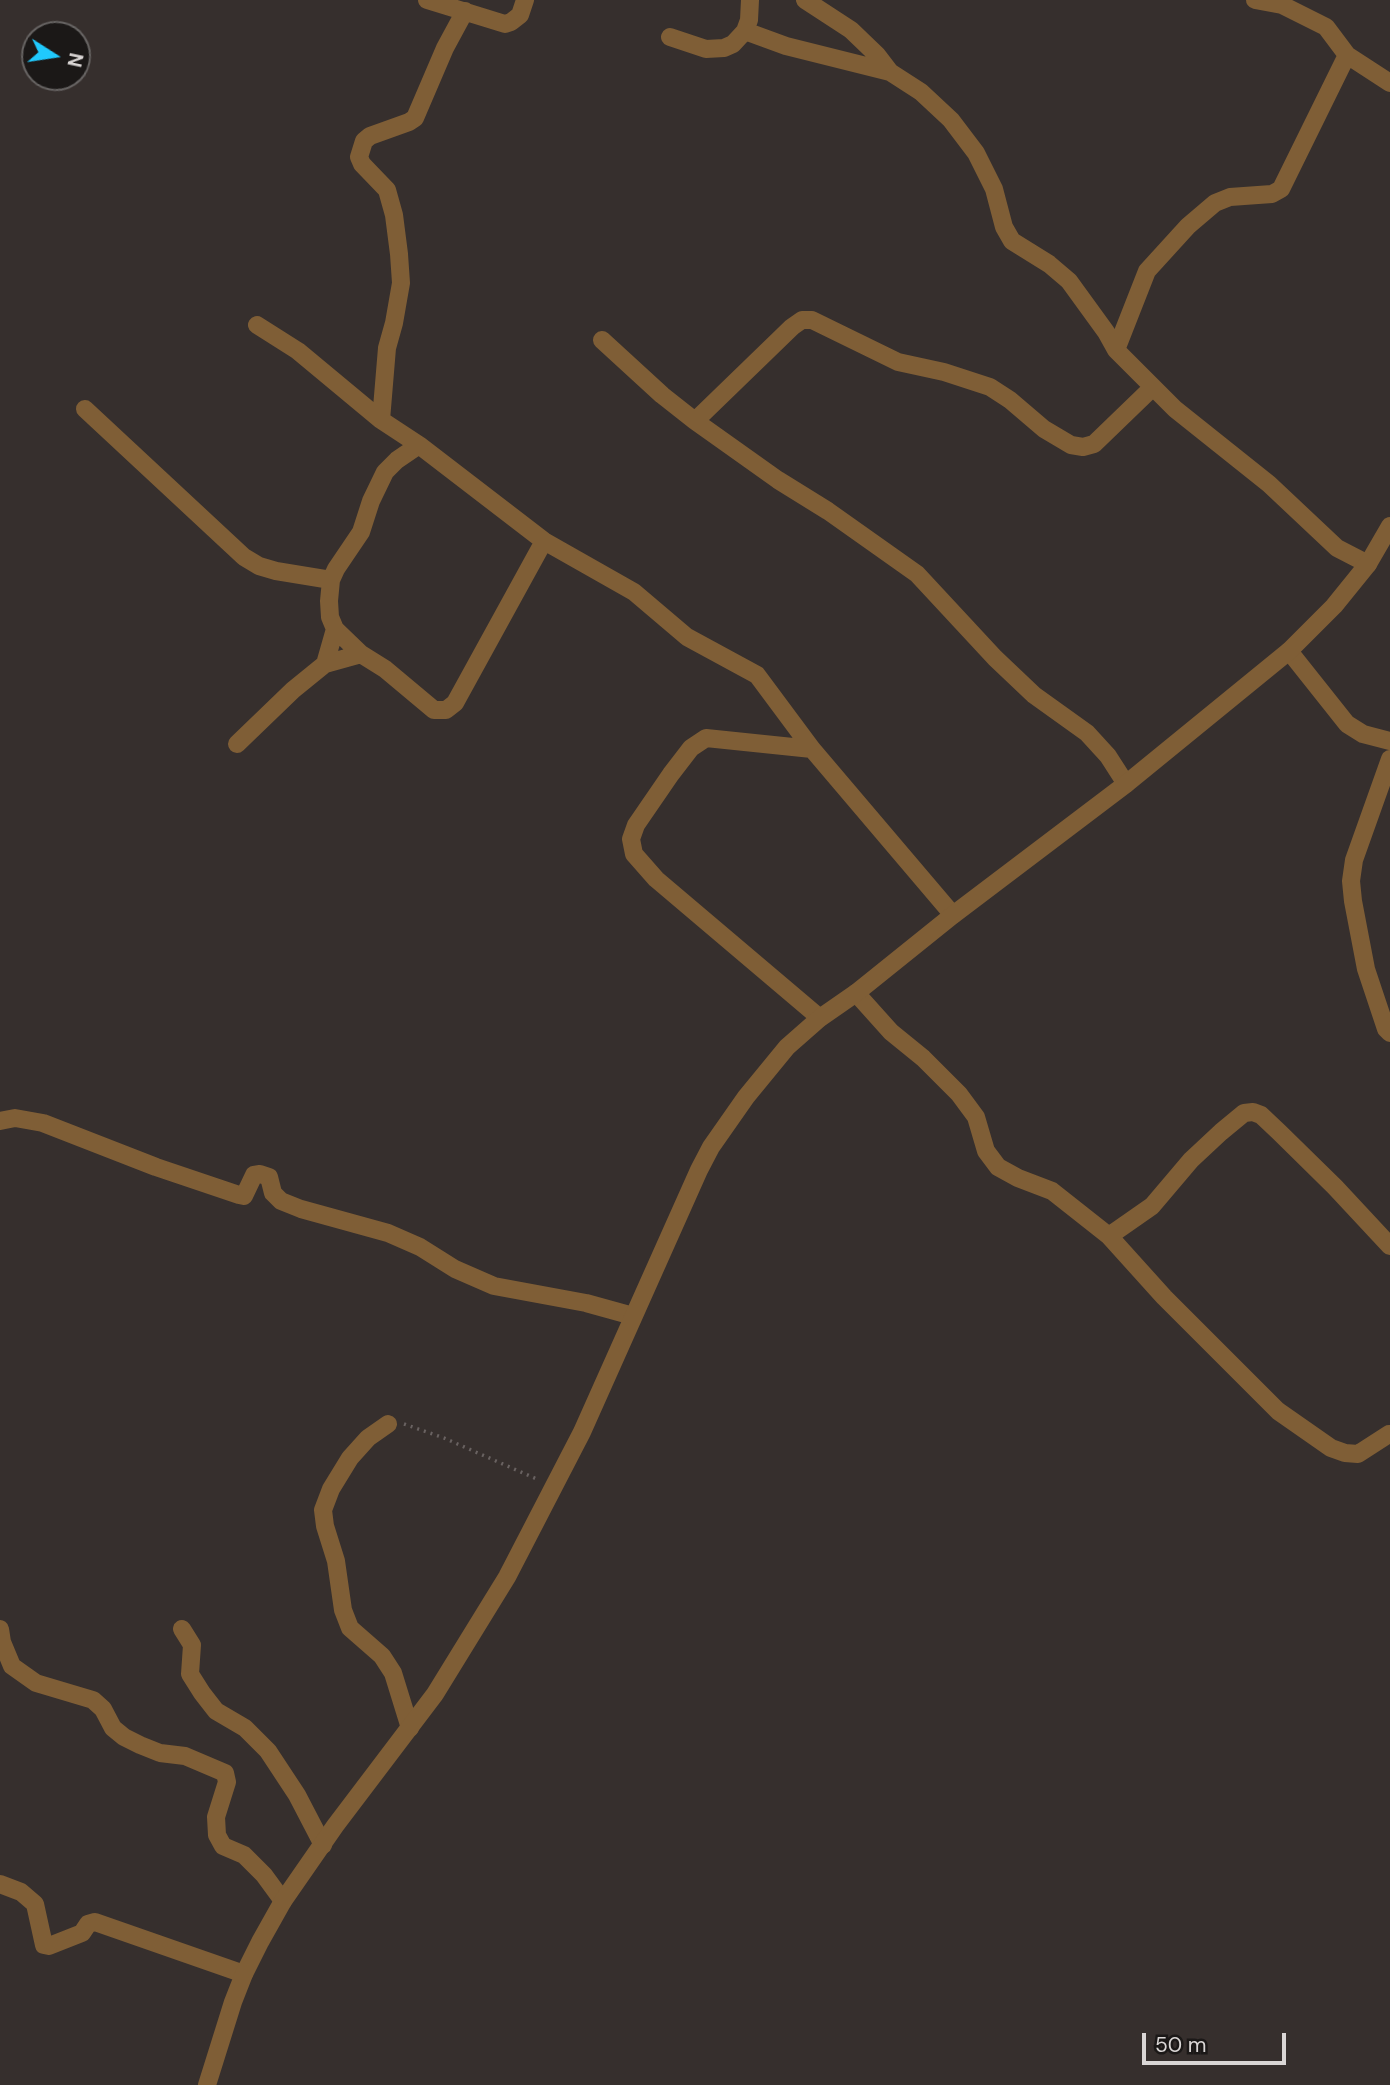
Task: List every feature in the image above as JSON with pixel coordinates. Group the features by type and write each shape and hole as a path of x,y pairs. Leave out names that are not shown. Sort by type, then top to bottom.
{"street":[{"path":"427,0 505,24 520,15 525,0"},
{"path":"670,37 705,49 724,48 733,44 746,31 750,0"},
{"path":"805,0 851,30 890,72"},
{"path":"1255,0 1282,5 1326,27 1347,55 1390,83"},
{"path":"381,420 387,348 401,283 399,254 394,215 387,190 362,164 359,157 364,141 370,135 409,122 415,117 445,48 465,11"},
{"path":"746,31 799,50 890,72 921,92 964,136 976,153 994,189 1008,236 1012,241 1049,264 1069,281 1107,332 1116,350 1175,409 1269,484 1337,548 1368,564"},
{"path":"1116,350 1147,271 1188,226 1215,204 1230,197 1272,194 1281,189 1347,55"},
{"path":"695,421 802,320 812,320 898,362 944,372 990,387 1044,429 1071,445 1083,447 1094,444 1153,387"},
{"path":"257,325 298,351 381,420 419,445 544,541 634,592 687,637 757,676 812,748 953,915"},
{"path":"602,340 695,421 917,574 995,658 1034,695 1087,733 1108,756 1126,784"},
{"path":"85,408 244,557 259,566 276,571 331,580"},
{"path":"419,445 385,472 371,501 361,532 331,580 329,601 330,617 335,629 361,654 385,669 434,710 446,710 454,702 544,541"},
{"path":"207,2085 244,1974 283,1901 435,1694 507,1577 582,1432 676,1218 711,1147 747,1097 787,1047 820,1018 1126,784 1289,651 1334,606 1368,564 1390,526"},
{"path":"325,664 335,629"},
{"path":"1289,651 1347,724 1363,734 1390,741"},
{"path":"237,744 293,690 325,664 361,654"},
{"path":"812,748 706,738 691,748 671,774 636,825 631,839 634,854 656,879 820,1018"},
{"path":"1390,759 1354,860 1351,881 1366,969 1386,1029 1390,1033"},
{"path":"856,993 891,1032 923,1058 959,1094 976,1117 986,1151 998,1167 1052,1191 1109,1236 1164,1297 1278,1411 1331,1448 1345,1453 1358,1454 1389,1434"},
{"path":"1109,1236 1152,1206 1191,1160 1221,1132 1244,1113 1253,1112 1261,1115 1335,1186 1390,1246"},
{"path":"0,1121 15,1118 43,1123 156,1167 239,1195 244,1196 254,1175 260,1174 269,1177 273,1193 281,1201 300,1209 388,1233 420,1247 455,1269 494,1286 586,1303 633,1316"},
{"path":"388,1424 368,1438 350,1458 331,1489 323,1510 336,1560 343,1610 350,1628 382,1656 393,1673 410,1728"},
{"path":"0,1629 12,1667 36,1683 93,1700 103,1709 113,1728 140,1745 160,1753 186,1756 225,1773 227,1782 216,1817 217,1835 223,1846 244,1855 264,1875 283,1901"},
{"path":"182,1629 192,1645 190,1674 202,1693 216,1711 245,1728 268,1751 297,1795 323,1845"},
{"path":"0,1884 21,1892 35,1904 44,1945 49,1947 82,1933 88,1924 95,1922 244,1974"}],"path":[{"path":"388,1424 409,1424 554,1486"}]}
